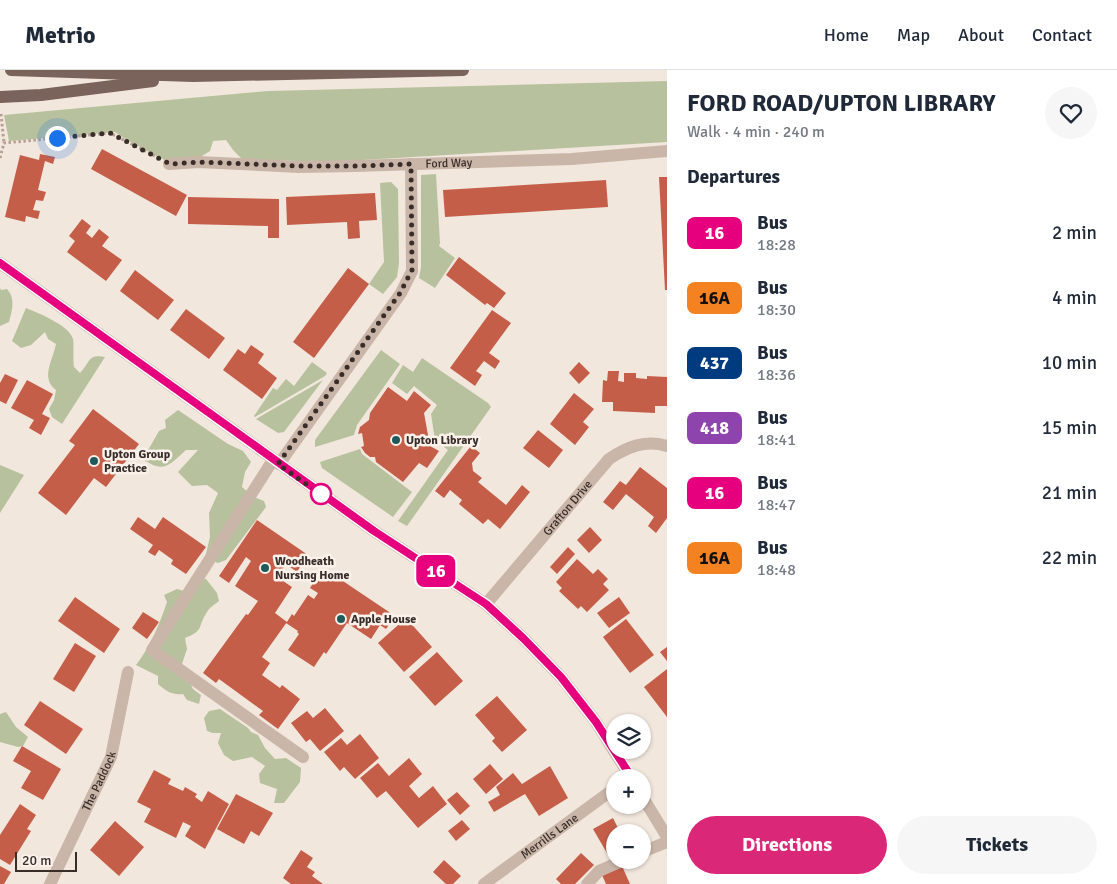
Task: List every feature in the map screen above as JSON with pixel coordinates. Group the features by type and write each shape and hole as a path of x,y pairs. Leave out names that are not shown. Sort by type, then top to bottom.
{"main road":[{"path":"11,70 193,76 463,70"},
{"path":"0,97 41,96 193,76"}],"street":[{"name":"Ford Way","path":"170,164 199,162 356,166 572,159 667,151"},
{"path":"303,757 152,650 276,462 400,293 412,270 411,164"},
{"path":"0,263 374,531 486,604 561,677 596,722 625,769"},
{"name":"Grafton Drive","path":"486,604 609,459 624,449 642,444 661,444 667,446"},
{"name":"The Paddock","path":"50,884 111,757 128,672"},
{"name":"Merrills Lane","path":"484,884 606,795"},
{"path":"651,811 667,837"},
{"path":"651,848 667,842"},
{"path":"586,884 599,871 606,868"}],"path":[{"path":"0,105 4,143 0,158"},
{"path":"4,143 110,133 170,164"}],"green space":[{"path":"667,81 667,142 329,162 242,159 226,140 213,141 210,151 181,169 115,132 9,141 4,115 268,91"},
{"path":"436,174 439,246 455,258 435,288 419,278 421,267 421,175"},
{"path":"391,182 398,189 399,263 397,277 383,294 369,284 384,262 380,183"},
{"path":"0,288 1,290 7,289 12,297 13,305 9,322 0,326"},
{"path":"26,308 60,324 66,329 73,339 74,367 80,373 92,358 105,357 62,424 52,417 49,409 54,400 56,390 51,385 48,374 56,344 48,339 45,332 31,345 21,348 12,341"},
{"path":"381,350 400,364 357,425 354,435 315,447 315,440"},
{"path":"422,358 488,403 491,407 407,526 398,521 448,450 435,440 431,414 437,405 414,386 407,394 392,383 403,365 413,372"},
{"path":"312,362 327,373 325,376 254,416 273,388 277,390 286,379 294,386"},
{"path":"323,380 284,432 278,433 256,419"},
{"path":"178,410 228,444 243,451 251,462 245,472 242,487 254,497 264,501 266,507 226,560 218,563 205,558 210,537 209,513 218,493 207,485 192,486 178,472 198,450 186,450 166,466 161,467 150,464 143,459 159,431 166,428 165,420"},
{"path":"360,449 362,454 412,492 393,517 322,468 320,462"},
{"path":"0,465 24,475 0,513"},
{"path":"198,578 206,579 217,593 219,601 208,611 200,628 185,638 187,649 182,664 193,689 201,695 199,704 187,700 183,694 167,691 158,684 158,676 136,665 150,643 161,618 167,602 164,595 177,589 188,592"},
{"path":"220,709 258,735 265,748 275,759 286,758 301,768 300,782 284,803 274,803 277,789 260,783 259,774 265,766 252,757 233,761 224,755 218,743 221,733 207,731 204,718 209,711"},
{"path":"6,712 16,727 28,737 23,746 18,747 0,742 0,714"}],"building":[{"path":"102,149 187,195 176,216 91,169"},
{"path":"40,154 55,157 53,164 45,161 38,190 46,192 43,201 36,200 33,210 40,211 38,219 26,216 25,222 5,217 20,155 39,160"},
{"path":"659,177 667,177 667,290 665,290"},
{"path":"606,180 608,207 445,217 443,190"},
{"path":"375,193 377,220 359,221 360,238 348,239 347,222 287,225 286,197"},
{"path":"188,197 279,199 279,238 268,238 268,226 188,224"},
{"path":"82,219 91,226 86,233 92,238 99,229 109,237 102,246 122,260 106,281 67,252 75,241 69,236"},
{"path":"459,257 506,293 494,308 487,303 485,305 446,275"},
{"path":"348,268 369,284 314,358 293,342"},
{"path":"135,270 174,300 158,320 120,291"},
{"path":"186,309 225,338 209,359 170,330"},
{"path":"492,310 511,323 489,353 500,361 495,369 484,361 476,371 482,375 475,386 450,368"},
{"path":"251,345 264,354 258,363 277,378 262,399 223,370 238,349 245,354"},
{"path":"579,362 590,373 579,384 569,373"},
{"path":"608,371 619,371 618,381 624,382 624,373 636,373 636,378 647,379 647,376 667,377 667,406 655,406 655,413 613,411 613,402 602,402 603,380 607,381"},
{"path":"5,374 18,380 6,404 0,401 0,383"},
{"path":"27,380 53,394 42,414 50,418 41,435 29,428 34,420 11,408"},
{"name":"Upton Library","path":"388,387 407,401 414,391 431,405 424,413 430,446 439,451 427,468 419,463 403,482 376,462 375,457 370,457 365,453 361,447 364,446 362,433 358,434 360,427 369,420 370,413"},
{"path":"574,393 594,409 583,422 589,427 575,445 550,424"},
{"name":"Upton Group Practice","path":"93,409 139,444 106,487 94,478 66,515 38,493 75,445 69,441"},
{"path":"538,430 563,450 549,468 523,448"},
{"path":"471,446 480,453 472,463 473,471 482,478 478,482 506,505 522,485 530,492 500,529 488,519 483,524 459,504 462,500 450,490 444,498 435,491"},
{"path":"640,467 667,488 667,518 656,533 648,526 654,517 626,494 613,510 603,502 620,481 626,485"},
{"path":"138,517 155,529 163,517 206,547 186,574 171,564 173,560 159,550 155,556 148,552 153,545 130,529"},
{"path":"257,520 308,555 297,572 286,564 277,577 292,587 275,613 287,622 292,614 294,616 308,595 314,599 318,593 310,588 320,572 324,575 328,571 395,616 386,629 380,625 371,639 347,623 326,654 324,652 314,667 288,650 299,634 298,631 286,623 262,657 270,663 262,675 280,688 282,685 300,699 278,729 259,715 263,711 219,679 216,683 203,673 246,614 248,615 258,601 235,586 251,561 246,557 229,583 219,576"},
{"path":"590,527 602,540 589,553 577,540"},
{"path":"568,547 575,554 557,574 550,567"},
{"path":"577,559 593,574 598,569 608,579 603,584 609,590 587,612 581,606 578,609 559,591 562,588 556,582"},
{"path":"75,597 120,629 104,653 58,621"},
{"path":"619,597 630,613 609,628 597,613"},
{"path":"143,612 159,622 147,639 132,628"},
{"path":"406,618 432,647 404,672 378,643"},
{"path":"626,619 654,655 630,673 603,637"},
{"path":"75,643 96,656 74,692 53,679"},
{"path":"667,647 667,661 660,652"},
{"path":"437,652 463,681 435,706 409,677"},
{"path":"667,669 667,717 644,687"},
{"path":"497,696 527,730 502,752 492,741 495,738 475,715"},
{"path":"40,701 83,729 66,754 24,725"},
{"path":"325,708 344,731 320,751 310,739 306,742 291,723 307,711 313,718"},
{"path":"360,734 379,758 355,779 344,767 340,771 324,752 341,738 347,745"},
{"path":"22,746 61,769 43,800 21,788 31,771 13,761"},
{"path":"409,758 422,774 409,786 419,798 433,786 447,804 418,828 386,791 377,798 360,778 378,763 389,776"},
{"path":"490,764 503,779 486,794 473,779"},
{"path":"550,766 568,798 539,816 525,794 494,812 488,802 500,795 496,787 513,773 522,784"},
{"path":"154,770 171,779 168,784 183,791 185,787 197,794 195,797 202,802 208,791 229,804 205,849 185,836 191,826 183,822 176,838 144,822 151,809 137,802"},
{"path":"457,792 470,806 460,815 447,800"},
{"path":"236,794 273,813 259,836 251,831 244,844 217,829"},
{"path":"20,804 36,815 27,829 31,831 10,865 0,859 0,835"},
{"path":"613,818 616,824 606,824 606,851 593,829"},
{"path":"462,820 470,829 456,841 448,831"},
{"path":"115,821 144,847 119,876 90,850"},
{"path":"301,850 313,858 307,867 315,872 312,876 323,884 291,884 283,878"},
{"path":"581,853 594,865 575,884 561,884 556,879"},
{"path":"444,860 461,876 453,884 446,884 433,872"},
{"path":"0,866 11,872 4,884 0,884"},
{"path":"615,869 623,869 630,884 606,884 602,875"}],"bus line":[{"name":"16","path":"0,263 223,421 278,464 374,531 486,604 561,677 596,722 626,769"}],"place":[{"name":"Upton Library","path":"396,440"},
{"name":"Upton Group Practice","path":"94,461"},
{"name":"Woodheath Nursing Home","path":"265,568"},
{"name":"Apple House","path":"341,619"}],"route":[{"path":"57,138 110,133 170,164 199,162 299,166 411,164 412,270 400,293 278,464 326,498 321,494"}]}
